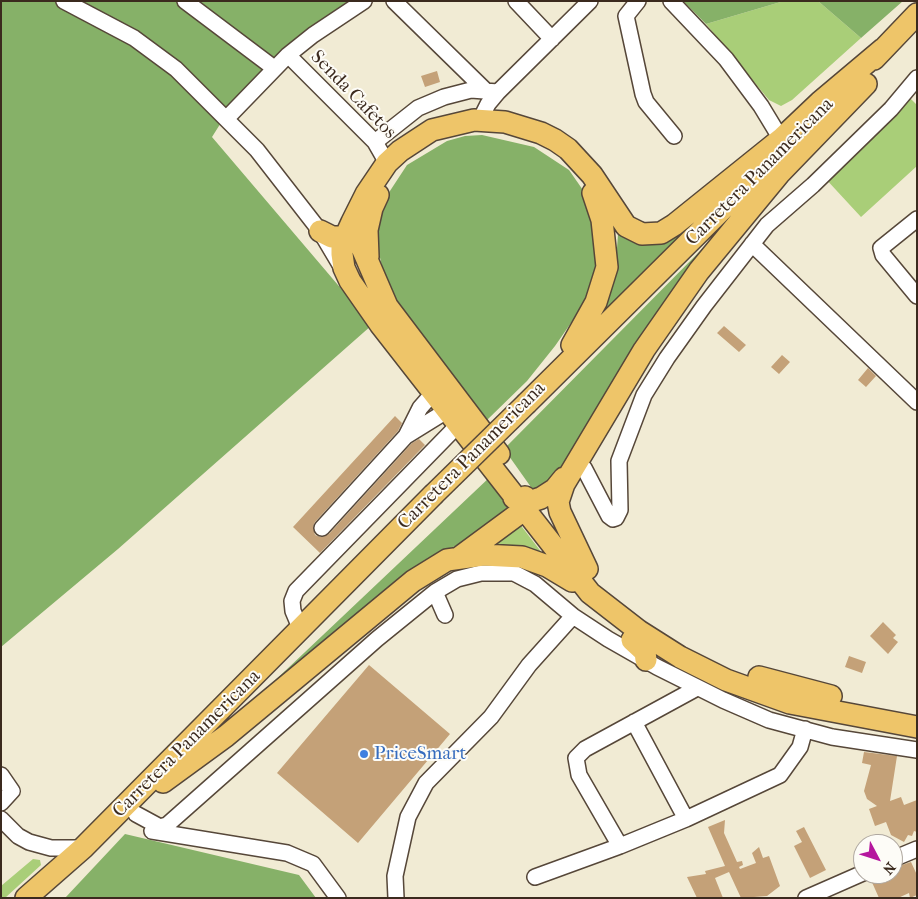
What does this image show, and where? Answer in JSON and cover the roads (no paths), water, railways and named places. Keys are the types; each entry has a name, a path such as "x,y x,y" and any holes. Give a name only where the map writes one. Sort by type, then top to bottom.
{"highway":[{"name":"Carretera Panamericana","path":"530,407 545,383 883,50 917,14"},
{"name":"Carretera Panamericana","path":"46,898 132,818 163,782 530,407 917,34"},
{"path":"337,232 387,163 400,151 432,130 466,121 480,120 506,122 541,133 555,140 581,162 592,175 626,226 642,234 661,233 674,225 781,139 820,102 883,50"},
{"path":"587,569 558,507 559,494 644,350 699,271 779,174 866,84"},
{"path":"351,282 366,283 371,267 367,230 377,197 393,172 404,161 437,139 472,129 498,130 536,141 565,159 589,184 600,210 606,242 607,267 601,290 586,323 545,383"},
{"path":"337,232 358,241 387,306 478,424 524,500 590,594"},
{"path":"337,232 351,282 380,324 453,417 524,500 607,591 638,616 704,656 767,680 808,692 917,713"},
{"path":"460,557 512,519 524,500 546,496 555,489 590,441"},
{"name":"Carretera Panamericana","path":"26,898 83,848 301,630 438,499"},
{"path":"163,782 226,736 413,581 447,560 460,557 496,555 534,560 558,572 639,631 706,671 790,703 917,727"},
{"path":"639,631 632,640 645,652 646,660"}],"street":[{"path":"64,1 134,38 176,69 227,118 337,232"},
{"path":"185,1 274,68"},
{"path":"227,118 274,68 288,56 313,35 364,1"},
{"path":"394,1 491,91"},
{"path":"516,1 552,39"},
{"path":"480,120 488,104 491,91 552,39 590,1"},
{"path":"638,1 626,16 643,94 646,102 674,136"},
{"path":"670,1 694,23 726,59 761,106 781,139"},
{"name":"Senda Cafetos","path":"288,56 375,142 387,163"},
{"path":"577,463 584,468 609,516 613,519 616,518 620,510 620,461 644,395 691,324 752,244 776,216 813,184 891,109 917,78"},
{"path":"375,142 408,115 431,102 460,91 491,91"},
{"path":"917,219 881,248 883,255 917,296"},
{"path":"752,244 917,402"},
{"path":"322,528 406,436 420,408 434,392"},
{"path":"406,436 453,417"},
{"path":"301,630 293,611 292,601 296,591 453,417"},
{"path":"132,818 160,827 167,825 377,639 436,592 465,577 481,573 514,573 534,584 573,616 646,660 697,688 768,720 832,737 917,750"},
{"path":"436,592 445,615"},
{"path":"396,898 395,876 408,817 426,783 491,717 529,666 573,616"},
{"path":"620,846 579,775 576,758 585,749 697,688"},
{"path":"634,722 686,819"},
{"path":"535,876 620,846 686,819 780,775 800,747 805,729"},
{"path":"1,775 12,791 1,803"},
{"path":"132,818 151,831 287,853 313,864 338,898"},
{"path":"1,819 18,836 29,842 50,848 83,848"},
{"path":"903,855 917,849"},
{"path":"806,898 853,877"}],"place":[{"name":"PriceSmart","path":"364,754"}]}
